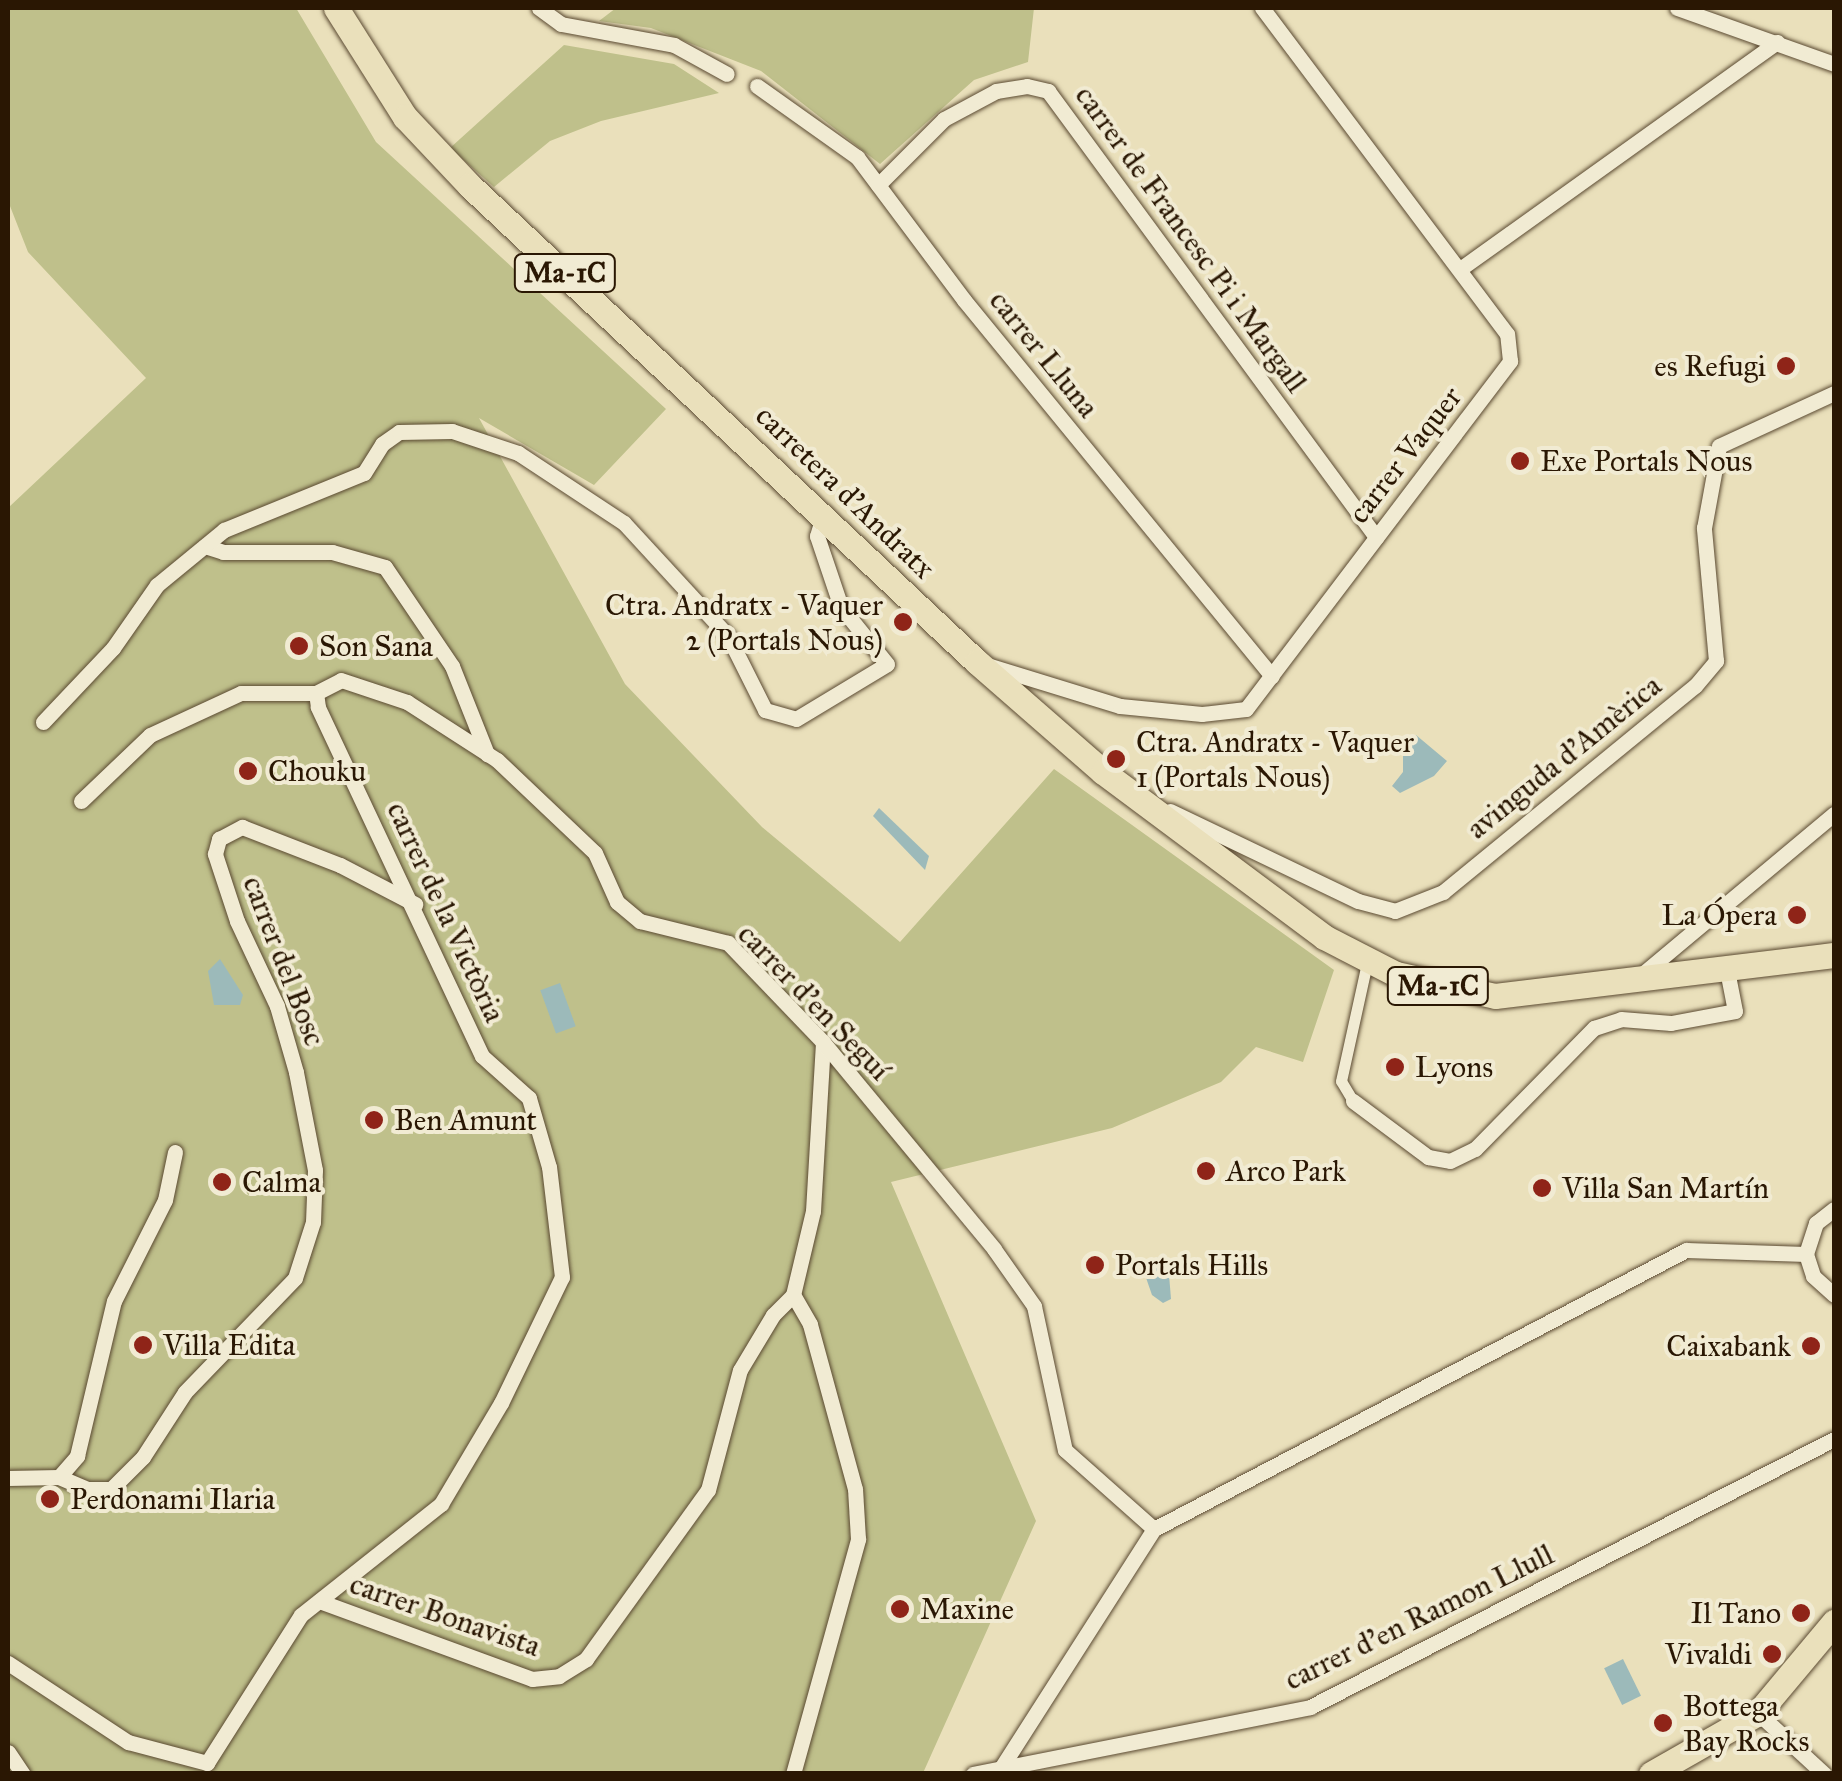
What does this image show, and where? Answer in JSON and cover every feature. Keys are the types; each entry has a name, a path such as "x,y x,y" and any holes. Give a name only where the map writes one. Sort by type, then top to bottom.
{"main road":[{"name":"carretera d'Andratx","path":"336,8 430,147 976,662 1128,792 1284,910 1367,963 1495,996 1633,982 1726,965 1834,955"},
{"path":"1651,1774 1758,1713 1833,1627"}],"street":[{"path":"539,8 561,24 674,44 727,74"},
{"name":"carrer Vaquer","path":"976,662 1120,706 1202,714 1246,709 1510,361 1507,334 1262,8"},
{"path":"1677,8 1834,64"},
{"path":"1460,269 1776,42"},
{"name":"carrer Lluna","path":"757,86 857,157 1272,676"},
{"name":"carrer de Francesc Pi i Margall","path":"878,185 944,119 996,91 1027,86 1048,91 1376,537"},
{"name":"avinguda d'Amèrica","path":"1128,792 1358,901 1395,910 1442,892 1695,686 1716,661 1704,528 1719,446 1834,393"},
{"path":"43,722 113,648 157,585 243,518 329,491 364,472 382,444 400,432 452,431 518,453 624,523 728,636 765,710 796,719 887,664 841,607 816,536 822,516"},
{"name":"carrer d'en Seguí","path":"205,546 222,552 332,552 385,567 452,666 488,754 595,853 617,902 640,921 728,943 823,1042 1034,1306 1066,1450 1154,1529"},
{"path":"81,800 150,735 241,694 316,694 341,680 407,702 488,754"},
{"name":"carrer de la Victòria","path":"8,1664 128,1742 207,1763 302,1615 441,1504 501,1403 562,1277 549,1168 528,1098 482,1056 316,694"},
{"path":"1633,982 1834,814"},
{"name":"carrer del Bosc","path":"59,1477 88,1489 112,1489 142,1457 185,1392 295,1278 314,1222 314,1170 296,1072 278,1006 237,921 215,854 219,839 242,827 340,864 415,904"},
{"path":"1367,963 1341,1081 1352,1102 1428,1157 1450,1161 1474,1148 1594,1028 1620,1019 1671,1023 1734,1012 1726,965"},
{"name":"carrer Bonavista","path":"319,1600 532,1679 558,1676 586,1659 708,1490 740,1370 773,1315 793,1295 813,1212 823,1042"},
{"path":"8,1478 59,1477 77,1456 114,1301 165,1200 176,1152"},
{"path":"1834,1209 1816,1223 1806,1254 1816,1280 1834,1295"},
{"path":"1001,1768 1154,1529 1686,1250 1806,1254"},
{"path":"792,1774 858,1539 856,1489 810,1324 793,1295"},
{"name":"carrer d'en Ramon Llull","path":"973,1774 1310,1707 1834,1439"},
{"path":"1758,1713 1824,1774"},
{"path":"8,1752 23,1774"}],"green space":[{"path":"8,8 296,8 376,142 666,409 594,485 479,418 625,684 762,827 900,942 1054,769 1334,970 1303,1062 1256,1047 1221,1082 1112,1128 891,1182 1036,1521 923,1773 8,1773 8,508 146,378 28,252 8,201"},
{"path":"616,8 1034,8 1028,62 974,80 880,164 761,71 651,28 599,21"},
{"path":"564,45 674,64 719,93 601,121 550,141 494,187 450,148"}],"water":[{"path":"1416,735 1447,761 1434,776 1400,793 1392,786 1403,772 1403,749"},
{"path":"879,808 929,856 925,870 873,816"},
{"path":"220,959 243,995 240,1005 214,1005 208,971"},
{"path":"560,983 576,1026 556,1033 540,990"},
{"path":"1158,1257 1168,1262 1171,1299 1163,1303 1152,1295 1144,1272"},
{"path":"1623,1659 1641,1696 1622,1705 1604,1668"}],"place":[{"name":"es Refugi","path":"1786,366"},
{"name":"Exe Portals Nous","path":"1520,461"},
{"name":"Ctra. Andratx - Vaquer 2 (Portals Nous)","path":"903,622"},
{"name":"Son Sana","path":"299,646"},
{"name":"Ctra. Andratx - Vaquer 1 (Portals Nous)","path":"1116,759"},
{"name":"Chouku","path":"248,771"},
{"name":"La Ópera","path":"1797,915"},
{"name":"Lyons","path":"1395,1067"},
{"name":"Ben Amunt","path":"374,1120"},
{"name":"Arco Park","path":"1206,1171"},
{"name":"Calma","path":"222,1182"},
{"name":"Villa San Martín","path":"1542,1188"},
{"name":"Portals Hills","path":"1095,1265"},
{"name":"Villa Edita","path":"143,1345"},
{"name":"Caixabank","path":"1811,1346"},
{"name":"Perdonami Ilaria","path":"50,1499"},
{"name":"Maxine","path":"900,1609"},
{"name":"Il Tano","path":"1801,1613"},
{"name":"Vivaldi","path":"1772,1654"},
{"name":"Bottega Bay Rocks","path":"1663,1723"}]}
